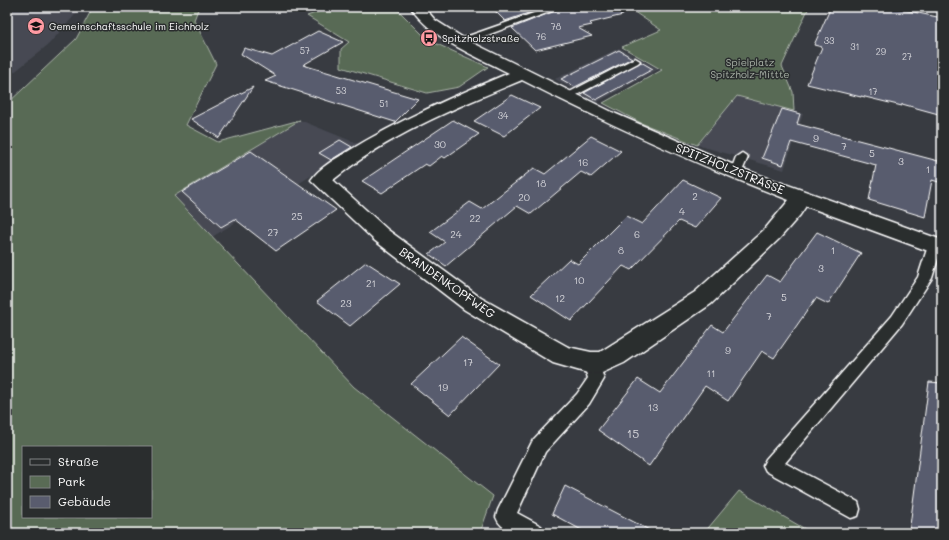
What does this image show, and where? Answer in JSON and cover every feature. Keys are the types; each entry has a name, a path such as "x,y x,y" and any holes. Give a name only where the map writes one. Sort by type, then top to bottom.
{"street":[{"name":"SPITZHOLZSTRASSE","path":"417,7 430,23 460,42 565,96 695,157 739,165 800,198 938,247"},
{"name":"BRANDENKOPFWEG","path":"521,74 447,106 391,134 335,167 321,180 381,235 473,304 562,356 591,363 602,362 615,356 703,298 772,234 800,198"}],"lane":[{"path":"460,42 559,7"},
{"path":"565,96 635,61"},
{"path":"851,509 772,465 897,320 925,278 938,247"},
{"path":"534,533 505,517 539,446 583,399 596,379 591,363"}],"shaded area":[{"name":"Gemeinschaftsschule im Eichholz","path":"7,7 82,7 49,44 7,78"},
{"path":"619,48 659,69 596,103 555,79"},
{"path":"737,96 803,114 784,170 697,145"},
{"path":"300,120 361,145 212,237 174,195"}],"green space":[{"path":"93,7 199,7 194,20 216,64 186,125 218,142 300,120 174,196 354,387 493,496 480,533 7,533 7,104 76,39"},
{"path":"332,7 375,7 398,10 428,40 488,67 459,87 427,93 341,67 341,49 349,42 307,16"},
{"name":"Spielplatz Spitzholz-Mittte","path":"627,7 809,7 782,66 793,92 794,111 737,96 697,145 641,123 603,103 662,70 622,47 661,30"},
{"path":"739,491 812,533 704,533"}],"building":[{"path":"491,7 546,7 505,21"},
{"path":"564,7 623,7 623,15 590,23 592,25 578,28 592,36 535,50 512,28"},
{"path":"831,7 890,7 942,18 942,115 902,104 902,106 807,84 822,47 814,45"},
{"path":"318,31 343,42 303,65 418,99 395,122 265,81 276,76 241,54 244,48 272,56"},
{"path":"619,50 632,58 575,87 561,79"},
{"path":"641,62 653,69 596,100 584,93"},
{"path":"253,87 219,138 191,119"},
{"path":"512,95 540,108 504,136 474,121"},
{"path":"782,109 800,114 797,124 942,162 942,183 932,180 925,217 869,200 876,165 791,142 783,165 762,158"},
{"path":"453,120 479,134 445,158 442,156 429,166 425,164 382,193 362,181"},
{"path":"591,136 621,151 591,177 581,172 531,214 517,206 446,266 429,254 445,242 430,232 470,202 482,209 534,168 545,174"},
{"path":"340,140 352,147 331,160 319,153"},
{"path":"251,151 336,210 276,251 235,219 221,227 182,192"},
{"path":"683,180 721,198 695,228 679,221 631,270 623,266 571,321 531,295 569,259 578,264 626,216 642,224"},
{"path":"817,232 861,253 828,304 816,298 774,358 762,351 728,401 705,386 649,466 598,430 638,379 660,393 712,325 723,332 767,275 780,282"},
{"path":"366,262 400,284 350,326 317,301"},
{"path":"461,337 499,364 450,415 411,384"},
{"path":"929,382 942,383 942,533 909,533"},
{"path":"565,486 655,533 587,533 552,514"}],"place":[{"name":"Gemeinschaftsschule im Eichholz","path":"36,26"},
{"name":"Spitzholzstraße","path":"429,38"}]}
